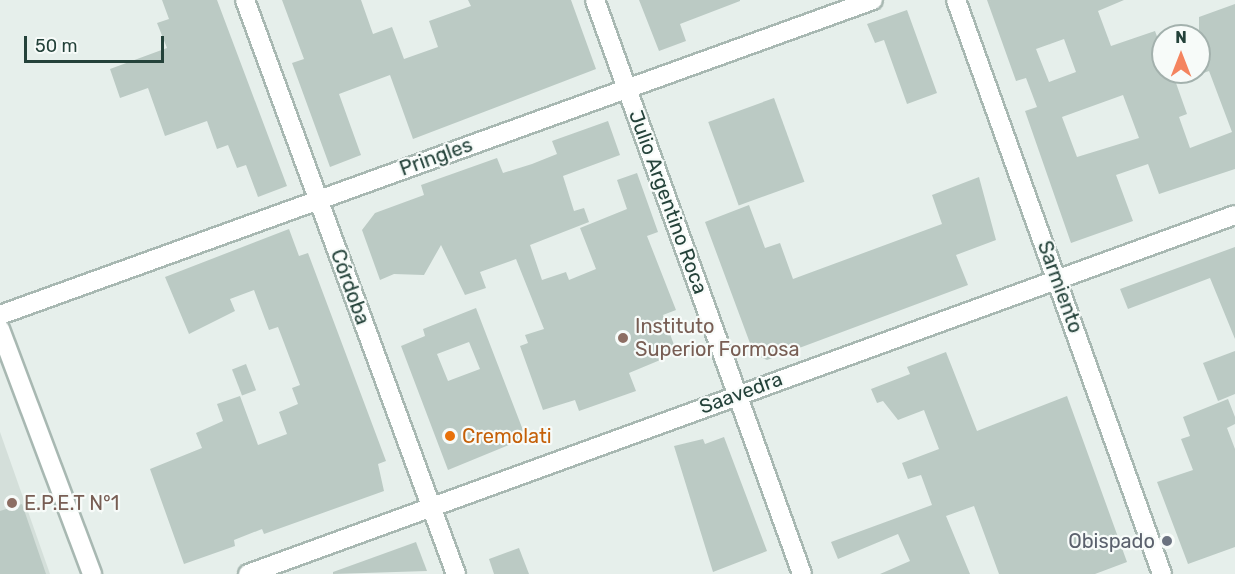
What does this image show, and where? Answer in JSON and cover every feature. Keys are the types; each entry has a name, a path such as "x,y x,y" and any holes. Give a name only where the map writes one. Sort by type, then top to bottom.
{"street":[{"name":"Córdoba","path":"245,0 456,574"},
{"name":"Julio Argentino Roca","path":"594,0 802,574"},
{"name":"Pringles","path":"0,315 873,0"},
{"name":"Sarmiento","path":"956,0 1058,278 1162,574"},
{"name":"Saavedra","path":"248,574 1235,214"},
{"path":"0,329 92,574"}],"shaded area":[{"name":"E.P.E.T N°1","path":"0,432 50,574 0,574"}],"building":[{"path":"162,0 217,0 287,186 258,197 246,165 237,168 228,145 217,149 207,121 165,136 148,88 120,98 110,69 167,48 157,23 169,19"},
{"path":"282,0 361,0 373,34 392,27 404,59 438,47 429,21 471,6 468,0 571,0 596,69 413,139 390,75 339,94 361,155 330,167 292,63 304,59"},
{"path":"639,0 740,1 680,24 686,41 659,51"},
{"path":"987,0 1124,0 1098,11 1111,46 1151,32 1151,84 1176,84 1187,114 1179,117 1190,148 1232,132 1211,76 1211,24 1199,24 1199,17 1235,4 1235,169 1159,194 1148,164 1116,175 1133,221 1071,243 1025,111 1037,107 1026,78 1016,81","holes":["1064,39 1076,72 1049,82 1036,49","1123,95 1139,138 1077,157 1062,117"]},
{"path":"907,10 937,93 907,104 884,40 875,43 867,24"},
{"path":"774,98 804,182 739,206 708,122"},
{"path":"608,121 620,155 563,176 574,211 584,208 589,222 530,245 542,280 566,272 569,280 596,269 580,228 627,209 617,180 637,173 658,232 647,236 676,310 663,315 677,353 629,373 636,391 579,411 575,400 543,410 520,346 528,343 525,335 544,329 516,259 480,272 486,288 465,295 441,245 424,275 394,274 380,280 362,230 375,213 424,195 421,185 497,158 503,173 532,164 557,154 552,141"},
{"path":"979,177 996,240 956,255 968,285 767,360 754,354 705,222 749,205 765,248 780,243 793,279 942,224 932,195"},
{"path":"289,229 299,256 308,253 386,461 378,464 384,491 264,534 262,529 234,540 235,546 184,564 150,469 202,448 196,433 223,421 217,404 240,396 258,445 287,434 279,412 298,404 292,388 300,385 278,327 269,330 254,290 230,299 235,311 189,334 165,277"},
{"path":"1235,247 1235,339 1210,278 1128,309 1120,289"},
{"path":"476,308 526,438 448,470 401,346 425,336 423,329","holes":["469,342 480,369 448,381 437,354"]},
{"path":"1235,351 1235,394 1218,401 1203,363"},
{"path":"946,352 977,431 1067,396 1127,562 1095,574 999,574 974,506 946,516 970,574 880,574 910,561 898,534 838,559 831,542 932,505 921,475 908,479 902,463 939,449 924,410 898,420 883,401 877,403 871,389 910,374 907,367"},
{"path":"246,364 256,390 242,396 232,369"},
{"path":"1228,399 1235,417 1235,424 1227,428 1235,449 1235,547 1188,564 1157,482 1193,470 1181,439 1190,436 1183,417"},
{"path":"724,437 767,551 713,572 674,446 703,439 705,444"},
{"name":"E.P.E.T N°1","path":"22,504 46,574 0,574 0,511"},
{"path":"416,542 427,571 333,574 333,572"},
{"path":"519,548 529,574 494,574 489,559"}],"place":[{"name":"Instituto Superior Formosa","path":"623,338"},
{"name":"Cremolati","path":"450,436"},
{"name":"E.P.E.T N°1","path":"12,503"},
{"name":"Obispado","path":"1167,541"}]}
